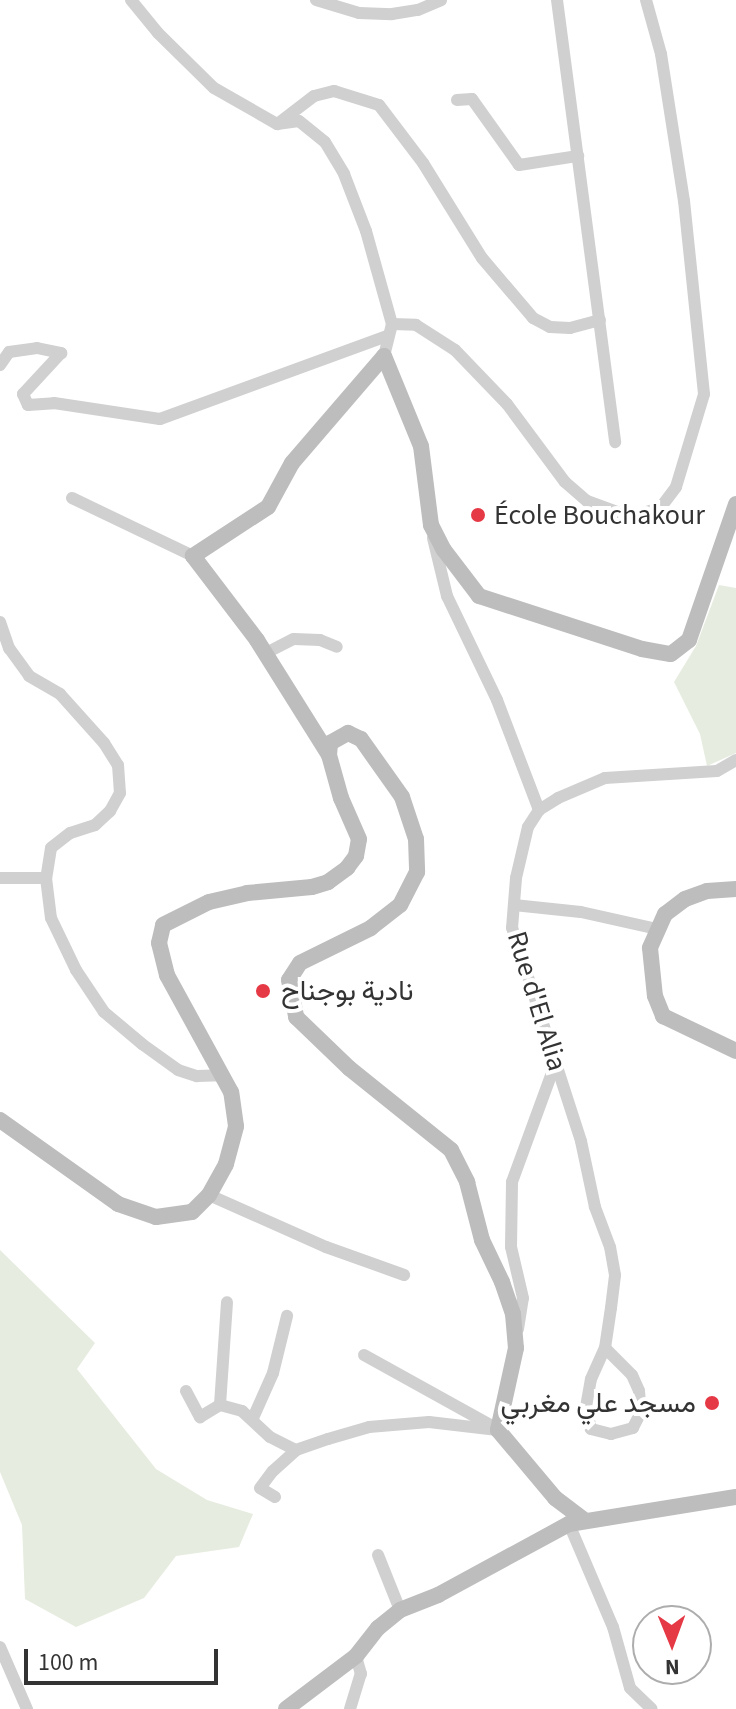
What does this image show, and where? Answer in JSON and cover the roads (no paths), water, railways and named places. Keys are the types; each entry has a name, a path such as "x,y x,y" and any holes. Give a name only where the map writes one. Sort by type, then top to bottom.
{"street":[{"path":"316,0 359,13 392,14 418,10 441,0"},
{"path":"557,0 615,442"},
{"path":"0,365 9,352 37,348 61,353 23,394 28,405 54,403 160,419 389,330 416,325 455,350 507,404 565,482 587,501 631,517 661,507 676,487 704,394 684,201 661,54 646,0"},
{"path":"136,2 214,88 277,124 299,121 325,142 344,174 366,231 389,330 384,356 292,463 268,507 193,556"},
{"path":"277,124 314,96 334,91 379,105 423,163 482,258 533,318 550,327 570,328 600,320"},
{"path":"457,100 472,99 519,165 578,156"},
{"path":"384,356 421,446 431,525 447,596 497,700 539,810 605,778 717,771 736,760"},
{"path":"0,1120 118,1204 156,1217 192,1212 209,1195 226,1164 236,1126 231,1092 167,975 159,943 163,925 209,902 247,893 312,887 328,882 347,868 356,856 359,839 341,798 329,755 266,653 193,556 72,498"},
{"path":"431,525 444,550 479,596 642,649 671,654 689,640 736,504"},
{"path":"0,622 9,648 29,676 60,694 83,717 118,765 120,793 110,811 95,825 70,833 51,848 46,878 51,918 76,970 104,1012 178,1070 197,1076 221,1075"},
{"path":"266,653 294,639 320,640 337,647"},
{"path":"329,755 330,743 348,733 361,739 381,763 402,797 416,839 417,872 400,905 371,928 300,963 289,980 296,1017 328,1050 451,1150 467,1182 482,1240 513,1314 516,1348"},
{"name":"Rue d'El Alia","path":"539,810 528,827 516,878 512,928 581,1141 595,1207 610,1247 615,1275 605,1348 591,1379 586,1407 591,1429 611,1434 633,1428 641,1412 632,1375 605,1348"},
{"path":"0,878 46,878"},
{"path":"736,889 707,891 685,899 665,914 650,948 655,996 663,1016 736,1051"},
{"path":"514,905 581,912 657,929"},
{"path":"498,1430 516,1348 523,1298 511,1247 512,1182 556,1062"},
{"path":"209,1195 326,1247 404,1275"},
{"path":"220,1405 227,1302"},
{"path":"253,1418 273,1373 287,1316"},
{"path":"364,1355 498,1430 577,1522 630,1688 652,1709"},
{"path":"186,1391 200,1417 220,1405 242,1411 270,1437 296,1450"},
{"path":"275,1497 260,1488 296,1450 369,1427 429,1422 498,1430"},
{"path":"286,1709 356,1656 378,1628 400,1610 438,1595 577,1522 736,1496"},
{"path":"378,1555 400,1610"},
{"path":"0,1647 27,1709"},
{"path":"350,1709 361,1674 356,1656"}],"place":[{"name":"École Bouchakour","path":"478,515"},
{"name":"نادية بوجناح","path":"263,991"},
{"name":"مسجد علي مغربي","path":"712,1403"}]}
